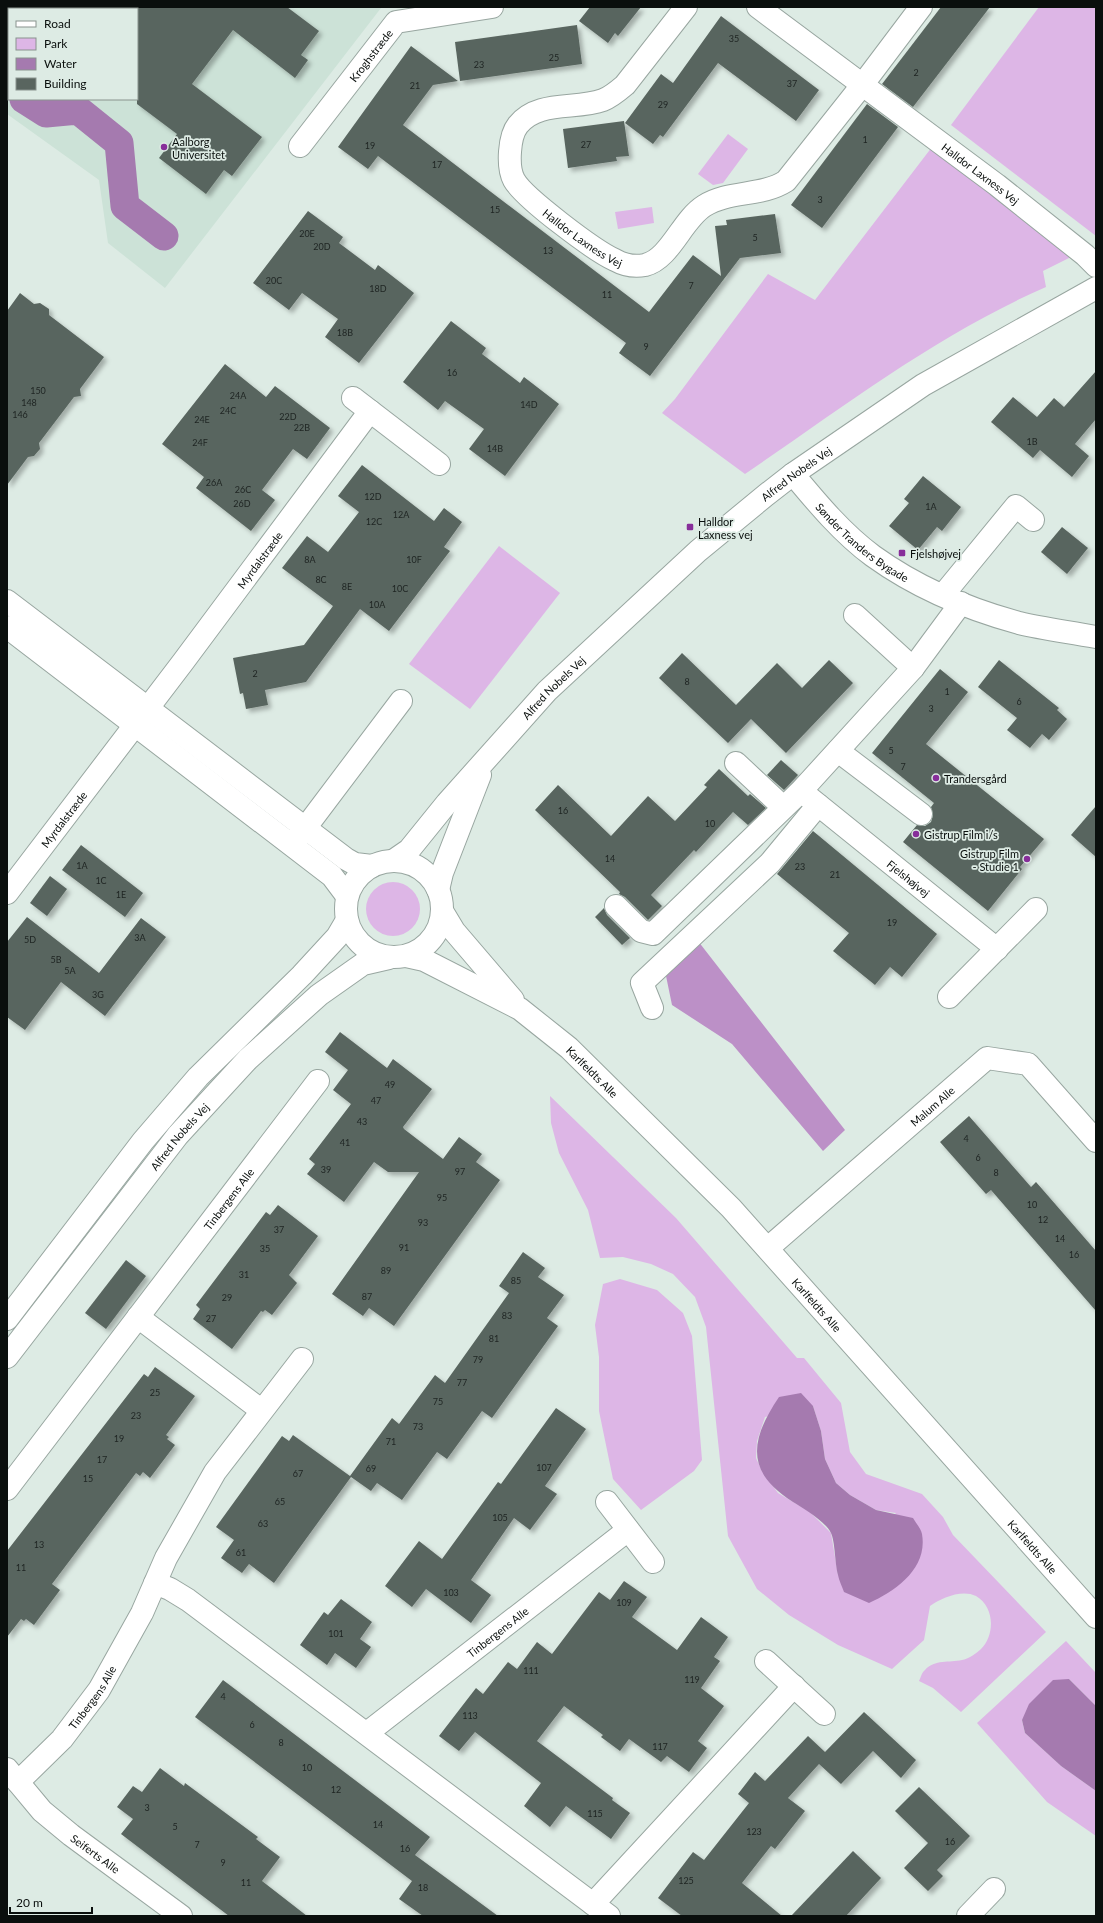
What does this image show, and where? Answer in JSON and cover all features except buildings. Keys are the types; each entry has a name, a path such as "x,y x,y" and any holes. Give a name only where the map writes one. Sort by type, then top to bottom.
{"street":[{"name":"Kroghstræde","path":"300,146 396,22 492,7"},
{"name":"Halldor Laxness Vej","path":"686,7 625,85 617,92 601,101 541,110 531,113 513,133 510,168 514,180 520,187 551,214 604,254 634,266 645,265 655,260 671,245 688,222 703,207 723,197 765,190 776,187 786,181 863,84 921,7"},
{"name":"Halldor Laxness Vej","path":"758,7 997,185 1085,255 1096,266"},
{"name":"Alfred Nobels Vej","path":"393,861 409,850 447,803 486,762 552,686 698,551 793,474 923,385 1096,288"},
{"name":"Myrdalstræde","path":"7,893 148,708 362,405 439,464"},
{"name":"Sønder Tranders Bygade","path":"793,474 835,521 872,555 907,578 952,599 1019,623 1096,637"},
{"path":"616,906 641,931 653,934 801,791 913,668 952,599 1016,506 1033,520"},
{"path":"7,601 346,859 355,864 372,866"},
{"path":"855,615 913,668"},
{"path":"7,627 134,726 293,845 332,876 348,896"},
{"path":"293,845 401,701"},
{"path":"838,751 921,814"},
{"name":"Alfred Nobels Vej","path":"440,900 442,873 486,762"},
{"path":"736,763 784,807"},
{"name":"Fjelshøjvej","path":"801,791 997,949"},
{"path":"652,1008 642,983 770,863 818,805"},
{"path":"393,861 407,863 420,869 431,878 440,900 440,926 432,940 420,950 397,957 374,954 362,946 352,934 347,920 346,908 348,896 353,884 361,874 372,866 382,862 393,861"},
{"name":"Karlfeldts Alle","path":"440,900 454,931 520,1009"},
{"path":"949,997 1036,909"},
{"path":"26,1332 7,1318 144,1141 198,1077 302,975 327,948 337,937 347,920"},
{"name":"Alfred Nobels Vej","path":"7,1357 178,1135 248,1059 319,995 363,964 397,957"},
{"name":"Karlfeldts Alle","path":"397,957 424,960 520,1009 570,1048 732,1208 1096,1617"},
{"name":"Malum Alle","path":"768,1248 987,1058 1028,1064 1096,1141"},
{"name":"Tinbergens Alle","path":"7,1489 318,1081"},
{"path":"138,1317 261,1410"},
{"name":"Tinbergens Alle","path":"13,1776 62,1739 99,1690 126,1645 166,1558 215,1472 261,1410 302,1359"},
{"path":"606,1502 653,1562"},
{"name":"Tinbergens Alle","path":"367,1733 628,1530"},
{"path":"155,1583 170,1588 188,1600 601,1910 794,1686"},
{"path":"766,1661 824,1714"},
{"name":"Seiferts Alle","path":"13,1776 42,1811 71,1835 181,1916"},
{"path":"968,1916 994,1889"}],"shaded area":[{"name":"Aalborg Universitet","path":"7,7 385,7 381,8 165,288 108,243 99,180 7,114"},
{"path":"698,941 845,1130 823,1151 732,1044 672,1005 665,971"}],"green space":[{"path":"1039,7 1096,7 1096,236 951,125"},
{"path":"728,134 748,149 723,183 713,185 698,174"},
{"path":"932,147 1075,255 1043,271 1046,287 1006,306 929,349 745,474 662,413 675,399 768,274 815,300"},
{"path":"652,207 654,223 618,229 615,212"},
{"path":"499,546 560,593 470,709 409,664"},
{"path":"393,882 403,884 412,890 418,899 420,909 418,919 412,928 403,934 393,936 383,934 374,928 368,919 366,909 368,899 374,890 383,884"},
{"path":"550,1096 676,1218 797,1358 804,1358 841,1403 850,1452 866,1474 922,1494 943,1517 953,1535 1046,1632 961,1712 933,1688 919,1681 923,1672 933,1664 962,1660 972,1656 986,1643 991,1629 990,1614 987,1607 976,1596 964,1593 952,1595 930,1606 924,1640 892,1669 838,1645 789,1615 757,1589 728,1536 706,1327 695,1297 673,1274 651,1264 623,1257 600,1258 588,1210 559,1153 551,1123","holes":["813,1406 821,1431 825,1459 836,1483 850,1495 876,1510 896,1513 838,1575 831,1533 810,1512 778,1493 762,1471 756,1458 757,1441 765,1417"]},
{"path":"620,1279 657,1290 683,1313 692,1336 702,1460 694,1471 641,1510 613,1479 599,1411 599,1357 595,1325 603,1284"},
{"path":"1066,1641 1096,1673 1096,1706 1069,1679 1022,1720 1025,1733 1061,1766 1096,1791 1096,1836 1047,1802 977,1723"}],"water":[{"path":"801,1393 813,1406 821,1431 825,1459 836,1483 850,1495 876,1510 913,1518 922,1534 923,1546 915,1568 908,1577 890,1592 869,1603 844,1592 837,1570 831,1533 824,1524 777,1491 766,1479 760,1467 757,1454 758,1441 762,1427 769,1413 779,1397"},
{"path":"1069,1679 1096,1706 1096,1791 1061,1766 1025,1733 1022,1720 1029,1704 1053,1680"}],"waterway":[{"path":"26,100 46,113 78,110 119,143 125,206 164,236"}],"place":[{"name":"Aalborg Universitet","path":"164,147"},
{"name":"Halldor Laxness vej","path":"690,527"},
{"name":"Fjelshøjvej","path":"902,553"},
{"name":"Trandersgård","path":"936,778"},
{"name":"Gistrup Film i/s","path":"916,834"},
{"name":"Gistrup Film - Studie 1","path":"1027,859"}]}
